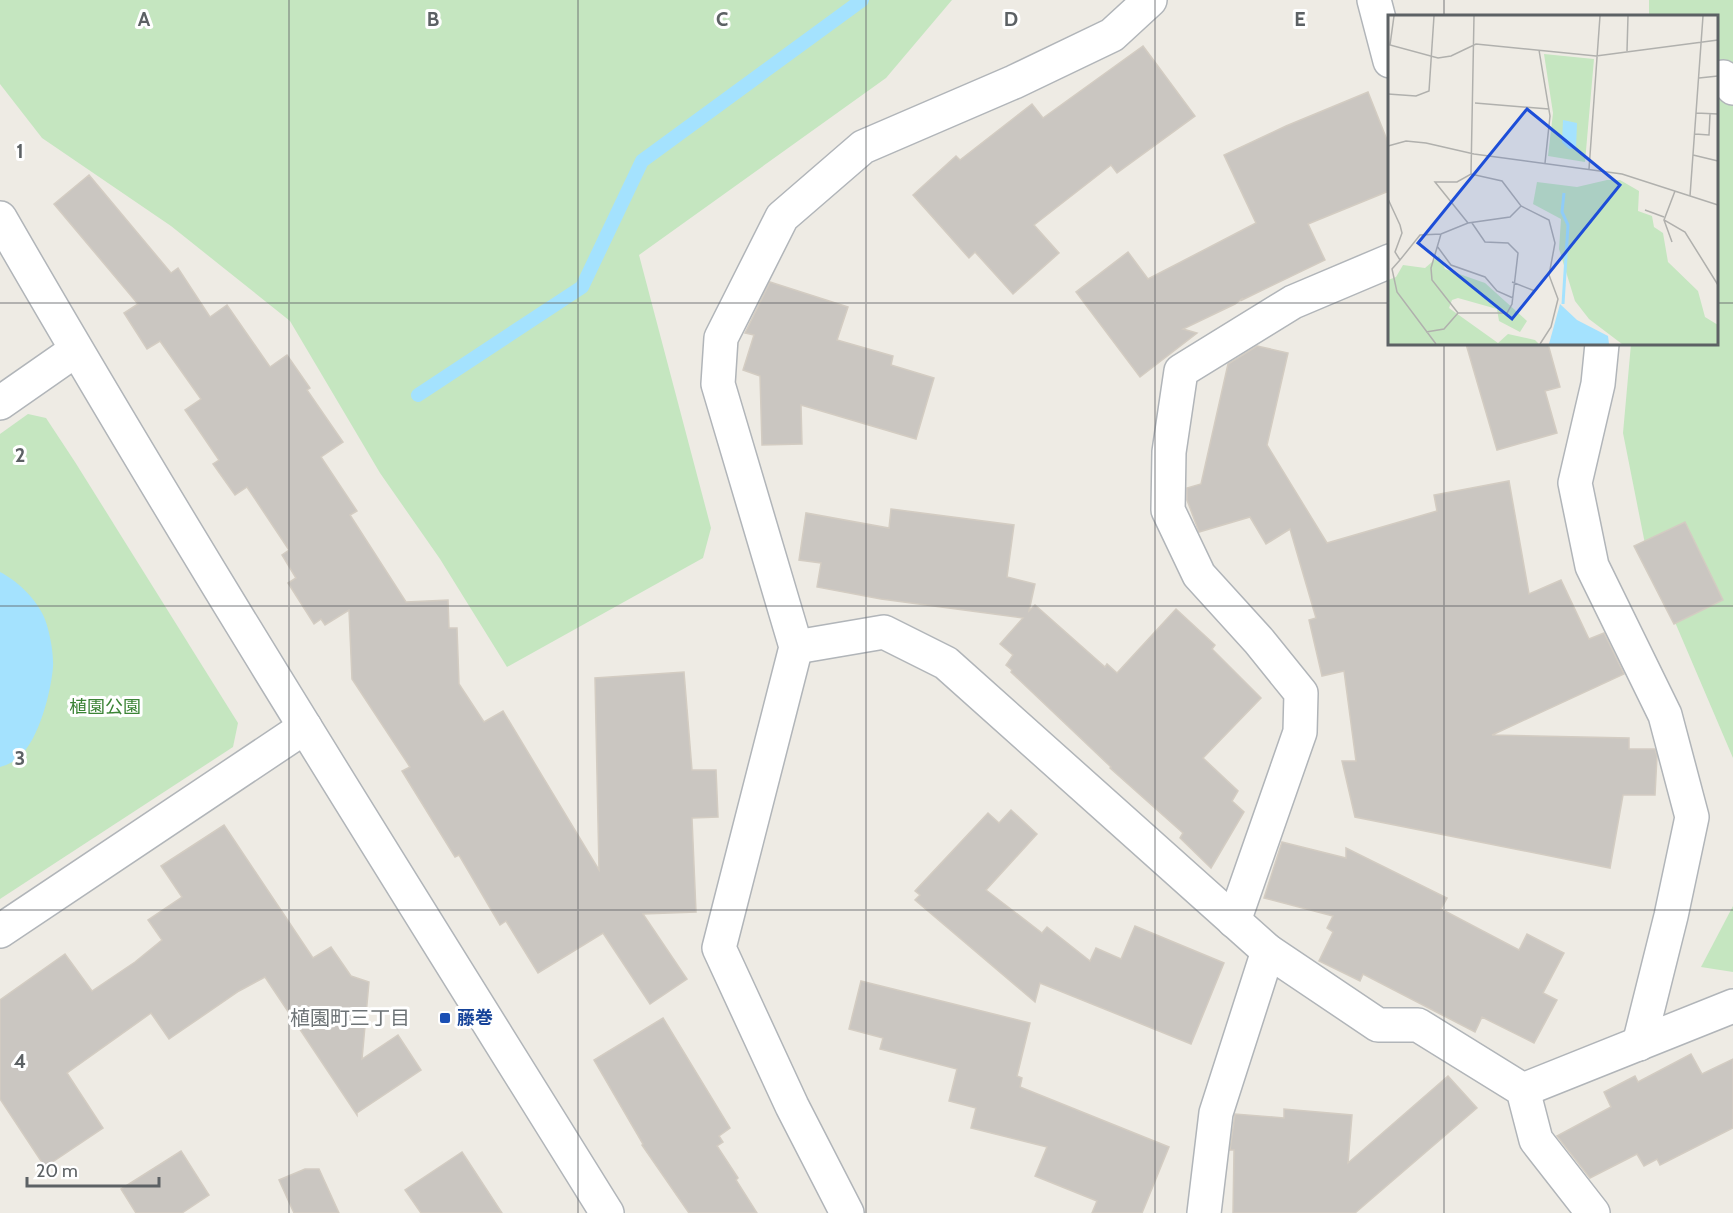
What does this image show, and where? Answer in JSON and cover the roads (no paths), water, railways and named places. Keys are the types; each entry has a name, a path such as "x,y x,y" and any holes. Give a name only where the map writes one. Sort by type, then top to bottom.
{"street":[{"path":"847,1213 792,1106 719,948 796,647 718,384 722,338 782,217 863,147 1014,82 1112,34 1150,0"},
{"path":"1374,0 1388,57"},
{"path":"1718,78 1723,77 1733,88"},
{"path":"0,218 76,350 305,727 607,1213"},
{"path":"1234,921 1300,732 1301,693 1260,641 1199,575 1168,510 1169,452 1181,371 1293,302 1388,261"},
{"path":"1602,345 1598,384 1575,483 1592,566 1665,715 1692,817 1671,916 1639,1044"},
{"path":"0,403 76,350"},
{"path":"796,647 884,632 946,663 1268,951 1378,1025 1418,1025 1523,1090 1536,1140 1593,1213"},
{"path":"0,931 305,727"},
{"path":"1204,1213 1216,1113 1268,951"},
{"path":"1523,1090 1733,1006"}],"water":[{"path":"0,572 24,589 39,607 49,632 53,661 47,702 33,738 18,758 0,767"}],"waterway":[{"path":"418,395 582,287 642,161 862,0"}],"place":[{"name":"藤巻","path":"445,1018"}],"district":[{"name":"植園町三丁目","path":"350,1018"}],"park label":[{"name":"植園公園","path":"105,707"}]}
